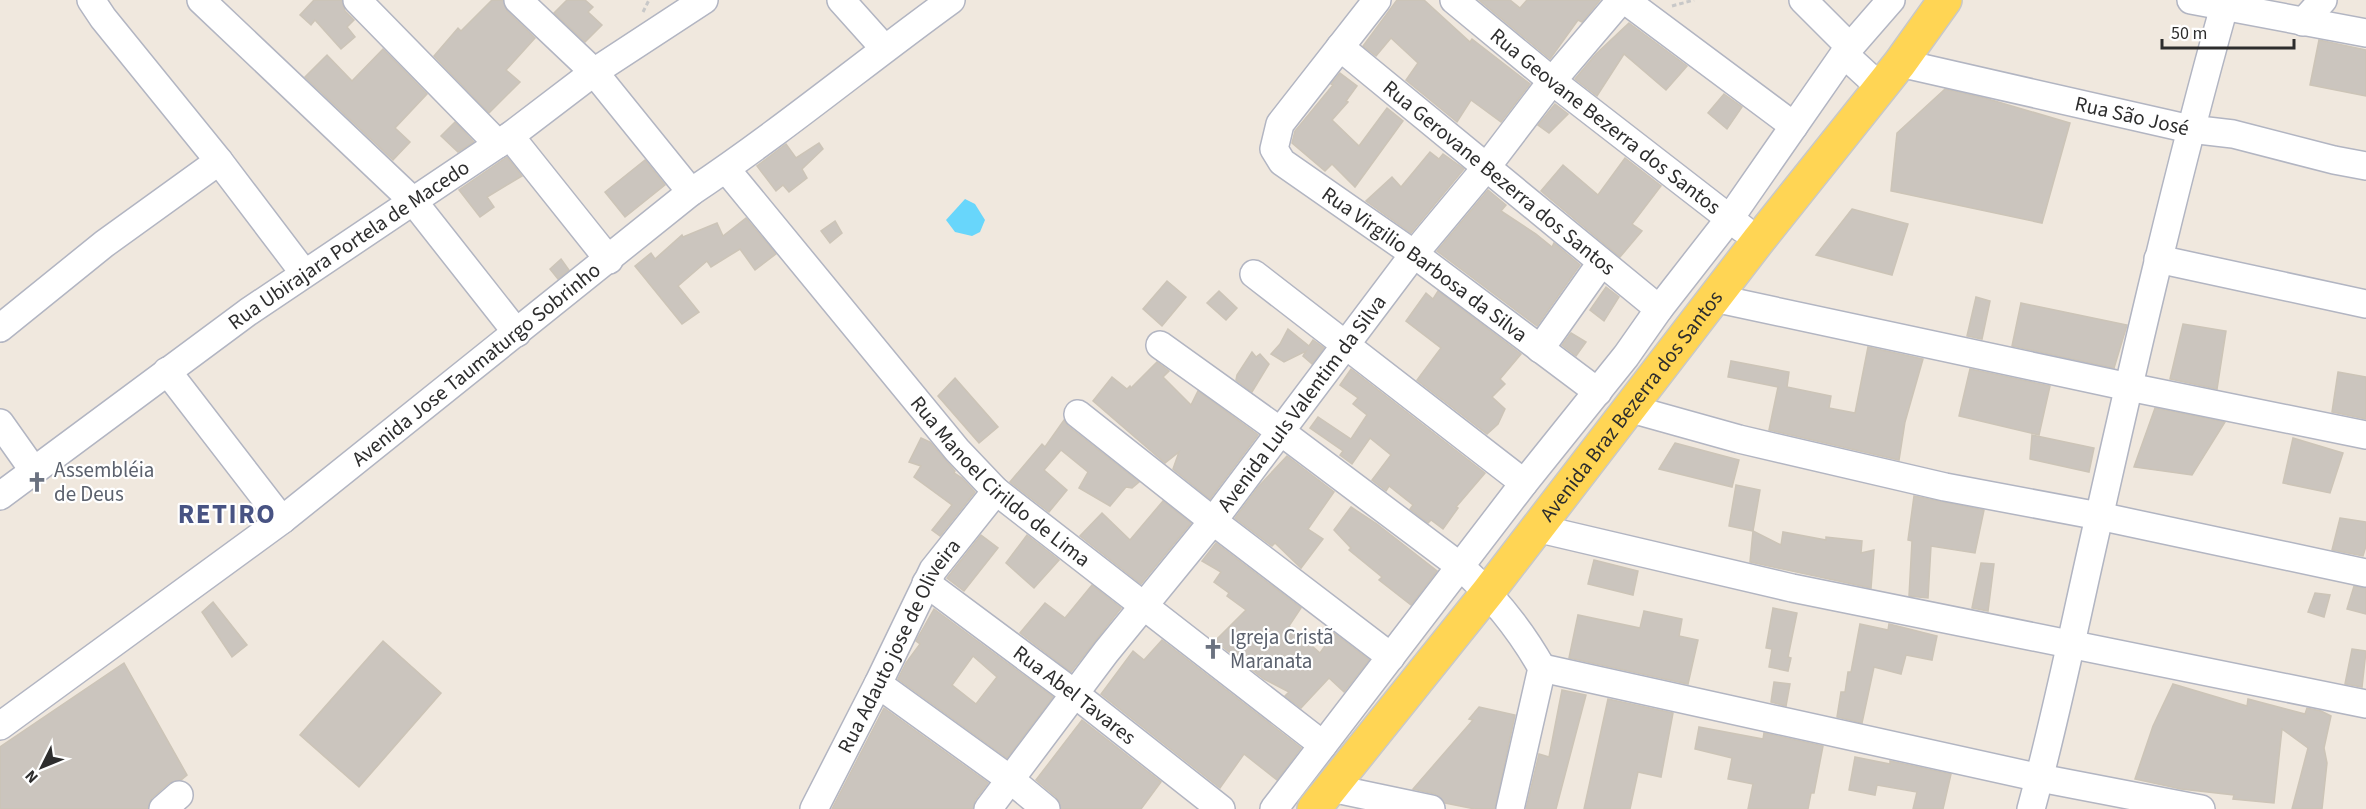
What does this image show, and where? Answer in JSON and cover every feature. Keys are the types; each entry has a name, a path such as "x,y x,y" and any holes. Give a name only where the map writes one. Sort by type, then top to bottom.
{"main road":[{"name":"Avenida Braz Bezerra dos Santos","path":"1324,797 1488,592 1758,241 1881,88 1945,0"}],"street":[{"path":"91,0 103,18 219,160 304,273"},
{"path":"201,0 413,201 517,333"},
{"path":"357,0 504,140 609,260"},
{"path":"518,0 594,72 691,192"},
{"name":"Rua Ubirajara Portela de Macedo","path":"0,496 167,371 304,273 504,140 594,72 704,0"},
{"path":"841,0 884,48"},
{"name":"Avenida Jose Taumaturgo Sobrinho","path":"0,726 282,520 691,192 726,169 884,48 951,0"},
{"path":"1340,47 1377,0"},
{"name":"Rua Geovane Bezerra dos Santos","path":"1454,0 1552,81 1758,241"},
{"path":"1623,0 1794,126"},
{"name":"Avenida LuIs Valentim da Silva","path":"988,809 1144,604 1213,521 1414,254 1485,169 1552,81 1623,0"},
{"path":"1803,0 1881,88"},
{"name":"Avenida Braz Bezerra dos Santos","path":"1275,809 1524,483 1598,392 1730,218 1847,51 1891,0"},
{"path":"2191,0 2366,33"},
{"path":"2303,22 2323,0"},
{"path":"2031,809 2072,646 2099,516 2158,259 2190,129 2224,7"},
{"name":"Rua Virgilio Barbosa da Silva","path":"1340,47 1280,124 1274,149 1282,162 1414,254 1598,392"},
{"name":"Rua Gerovane Bezerra dos Santos","path":"1340,47 1485,169 1659,309"},
{"name":"Rua São José","path":"1900,63 2190,129 2233,134 2366,166"},
{"path":"0,328 104,244 219,160"},
{"name":"Rua Manoel Cirildo de Lima","path":"726,169 957,450 996,491 1323,745"},
{"path":"2158,259 2366,304"},
{"path":"1540,349 1601,263"},
{"path":"1254,274 1524,483"},
{"path":"1714,298 2366,435"},
{"path":"1160,345 1280,431 1461,567 1488,592 1516,626 1542,668 1510,809"},
{"path":"167,371 282,520"},
{"path":"1628,408 1740,439 1945,487 2099,516 2366,573"},
{"path":"1078,414 1391,657"},
{"path":"0,423 34,471"},
{"path":"1568,430 1545,518 1792,588 2366,704"},
{"name":"Rua Adauto jose de Oliveira","path":"814,809 933,570 996,491"},
{"name":"Rua Abel Tavares","path":"926,583 1076,694 1221,809"},
{"path":"1542,668 2040,778 2201,809"},
{"path":"878,684 1011,780 1046,809"},
{"path":"1287,809 1324,797 1431,809"}],"water":[{"path":"965,199 975,204 985,220 980,232 972,236 955,232 946,220"}],"building":[{"path":"314,0 342,0 345,11 354,20 347,27 355,37 341,49 315,20 311,25 300,15"},
{"path":"492,0 503,0 507,11 535,38 506,70 520,82 489,113 434,56 458,28 461,31"},
{"path":"567,0 585,0 593,7 588,12 602,25 585,42 554,13"},
{"path":"1397,0 1424,0 1470,42 1472,39 1530,84 1501,122 1471,100 1457,122 1406,80 1418,63 1391,38 1376,56 1363,46"},
{"path":"1479,0 1510,0 1520,8 1527,0 1600,0 1582,22 1578,20 1550,59"},
{"path":"1629,23 1687,66 1666,90 1624,54 1597,96 1575,79 1596,54"},
{"path":"2319,40 2366,50 2366,96 2310,85"},
{"path":"383,49 427,94 395,128 410,142 393,160 305,77 327,55 352,81"},
{"path":"1340,73 1357,86 1346,101 1348,102 1332,120 1359,146 1387,108 1403,121 1355,187 1332,164 1325,171 1292,143 1295,131 1333,85 1331,84"},
{"path":"1945,89 2070,123 2042,223 1891,191 1897,133"},
{"path":"1724,94 1742,107 1727,129 1708,113"},
{"path":"1555,104 1568,114 1549,133 1538,125"},
{"path":"455,122 474,142 458,152 441,136"},
{"path":"819,143 823,149 802,169 807,178 789,192 783,185 776,191 757,166 786,144 796,158"},
{"path":"1430,152 1439,159 1443,154 1464,169 1411,233 1366,201 1392,177 1401,187"},
{"path":"507,157 522,176 487,197 494,207 480,217 459,190"},
{"path":"1625,158 1661,186 1632,224 1642,231 1620,257 1541,191 1563,165 1598,195"},
{"path":"645,160 665,185 625,217 605,192"},
{"path":"1488,190 1506,205 1501,211 1552,247 1554,243 1580,265 1537,326 1437,251"},
{"path":"1852,209 1908,224 1892,275 1816,255"},
{"path":"746,218 776,254 755,270 740,249 711,267 707,261 678,286 699,312 682,324 635,266 651,253 655,259 682,235 683,237 717,223 723,236"},
{"path":"835,221 842,233 830,243 821,231"},
{"path":"561,259 569,270 558,279 550,269"},
{"path":"1167,281 1186,297 1162,326 1143,309"},
{"path":"1606,287 1619,297 1604,321 1590,310"},
{"path":"1219,291 1237,308 1226,320 1207,303"},
{"path":"1438,291 1521,354 1500,379 1505,384 1492,397 1505,409 1498,424 1487,434 1417,380 1441,348 1406,321 1426,293 1433,299"},
{"path":"1976,297 1990,301 1982,339 1967,336"},
{"path":"2021,303 2127,325 2114,368 2012,346"},
{"path":"2183,324 2226,331 2217,389 2170,379"},
{"path":"1288,329 1309,346 1313,340 1324,348 1312,364 1303,356 1306,351 1284,362 1271,354 1280,344"},
{"path":"1571,333 1586,342 1576,356 1562,345"},
{"path":"1868,347 1923,359 1905,422 1899,460 1769,430 1778,387 1728,377 1731,361 1789,372 1787,387 1831,396 1829,408 1855,413"},
{"path":"1252,352 1256,357 1260,354 1269,364 1252,392 1236,380"},
{"path":"1157,362 1169,371 1163,377 1191,405 1198,391 1258,435 1210,499 1173,469 1179,452 1165,463 1093,401 1112,377 1127,389 1130,386 1131,388"},
{"path":"1351,369 1485,473 1456,507 1458,508 1443,529 1431,520 1428,523 1410,509 1413,505 1389,486 1386,491 1372,480 1391,455 1370,438 1352,464 1340,455 1343,451 1310,428 1318,417 1351,439 1367,415 1353,404 1358,398 1340,385"},
{"path":"1970,369 2050,386 2039,435 1959,416"},
{"path":"2338,372 2366,377 2366,419 2332,412"},
{"path":"955,378 998,427 979,443 938,396"},
{"path":"2155,408 2225,422 2192,475 2134,467"},
{"path":"1064,420 1068,426 1139,482 1132,488 1126,487 1110,506 1079,488 1088,472 1061,450 1044,470 1067,490 1049,512 1010,482 1042,444 1045,447"},
{"path":"2032,435 2094,448 2089,472 2030,459"},
{"path":"921,438 930,442 955,471 954,473 975,492 940,536 932,530 952,505 914,477 921,466 909,462"},
{"path":"2293,438 2343,453 2330,493 2283,483"},
{"path":"1675,443 1739,460 1732,487 1659,469"},
{"path":"1287,456 1334,492 1308,529 1323,539 1301,568 1275,543 1272,546 1235,518 1259,486"},
{"path":"1736,485 1760,490 1753,531 1729,526"},
{"path":"1914,496 1984,510 1975,553 1931,546 1928,598 1909,596 1912,541 1908,540"},
{"path":"1163,501 1191,523 1141,584 1080,536 1102,513 1130,540"},
{"path":"1351,507 1377,524 1437,571 1411,605 1379,580 1382,577 1349,550 1351,548 1334,530"},
{"path":"2340,518 2366,522 2366,546 2363,556 2332,550"},
{"path":"1753,531 1781,545 1783,532 1826,540 1826,537 1862,541 1861,553 1874,550 1871,588 1750,562"},
{"path":"981,535 998,548 964,591 947,578"},
{"path":"1027,535 1059,560 1034,588 1006,563"},
{"path":"1216,543 1301,608 1289,626 1320,653 1334,633 1369,660 1344,692 1329,678 1301,708 1285,696 1289,692 1264,679 1215,641 1246,610 1227,596 1229,593 1214,582 1221,572 1202,561"},
{"path":"1594,560 1638,571 1633,595 1588,584"},
{"path":"1981,563 1994,564 1988,611 1972,608"},
{"path":"1092,585 1121,608 1071,672 1020,633 1045,603 1065,618"},
{"path":"2354,586 2366,588 2366,614 2347,609"},
{"path":"2315,593 2330,595 2324,617 2308,612"},
{"path":"213,602 247,645 232,657 202,612"},
{"path":"1773,608 1797,613 1788,657 1791,658 1788,671 1769,667 1772,649 1766,648"},
{"path":"934,609 1053,697 1007,758 898,679 920,644 916,641","holes":["973,656 997,677 976,704 952,685"]},
{"path":"1644,611 1682,619 1679,636 1698,640 1688,684 1569,658 1578,615 1640,628"},
{"path":"1860,624 1888,630 1889,624 1937,636 1932,660 1906,655 1901,674 1874,667 1862,723 1837,717 1841,692 1845,692 1848,672 1851,672"},
{"path":"1162,640 1301,748 1277,780 1244,754 1220,788 1101,694 1133,651 1144,660"},
{"path":"383,641 441,693 359,787 300,735"},
{"path":"2352,649 2366,651 2362,687 2345,684"},
{"path":"124,663 187,775 181,780 169,783 152,798 147,809 0,809 0,747"},
{"path":"1774,682 1790,684 1786,706 1771,702"},
{"path":"2173,684 2247,706 2248,699 2305,714 2307,708 2331,716 2324,748 2327,763 2322,809 2292,809 2308,748 2282,729 2274,803 2233,799 2234,795 2181,789 2135,779 2153,726"},
{"path":"1562,690 1586,695 1556,809 1526,809 1539,754 1549,757"},
{"path":"1608,699 1673,713 1661,777 1638,772 1630,809 1584,809"},
{"path":"1479,707 1515,715 1495,809 1475,809 1445,803 1435,794 1413,789 1473,720 1469,719"},
{"path":"884,708 988,783 975,800 973,809 832,809"},
{"path":"1082,720 1161,782 1141,809 1061,809 1056,797 1036,780"},
{"path":"1699,727 1763,739 1764,733 1823,746 1814,793 1811,793 1808,809 1748,809 1753,784 1728,779 1732,758 1695,749"},
{"path":"1855,757 1890,764 1890,761 1951,774 1943,809 1913,809 1917,792 1877,785 1875,795 1849,790"}],"place":[{"name":"Assembléia de Deus","path":"37,482"},
{"name":"Igreja Cristã Maranata","path":"1213,649"}],"district":[{"name":"RETIRO","path":"227,514"}]}
